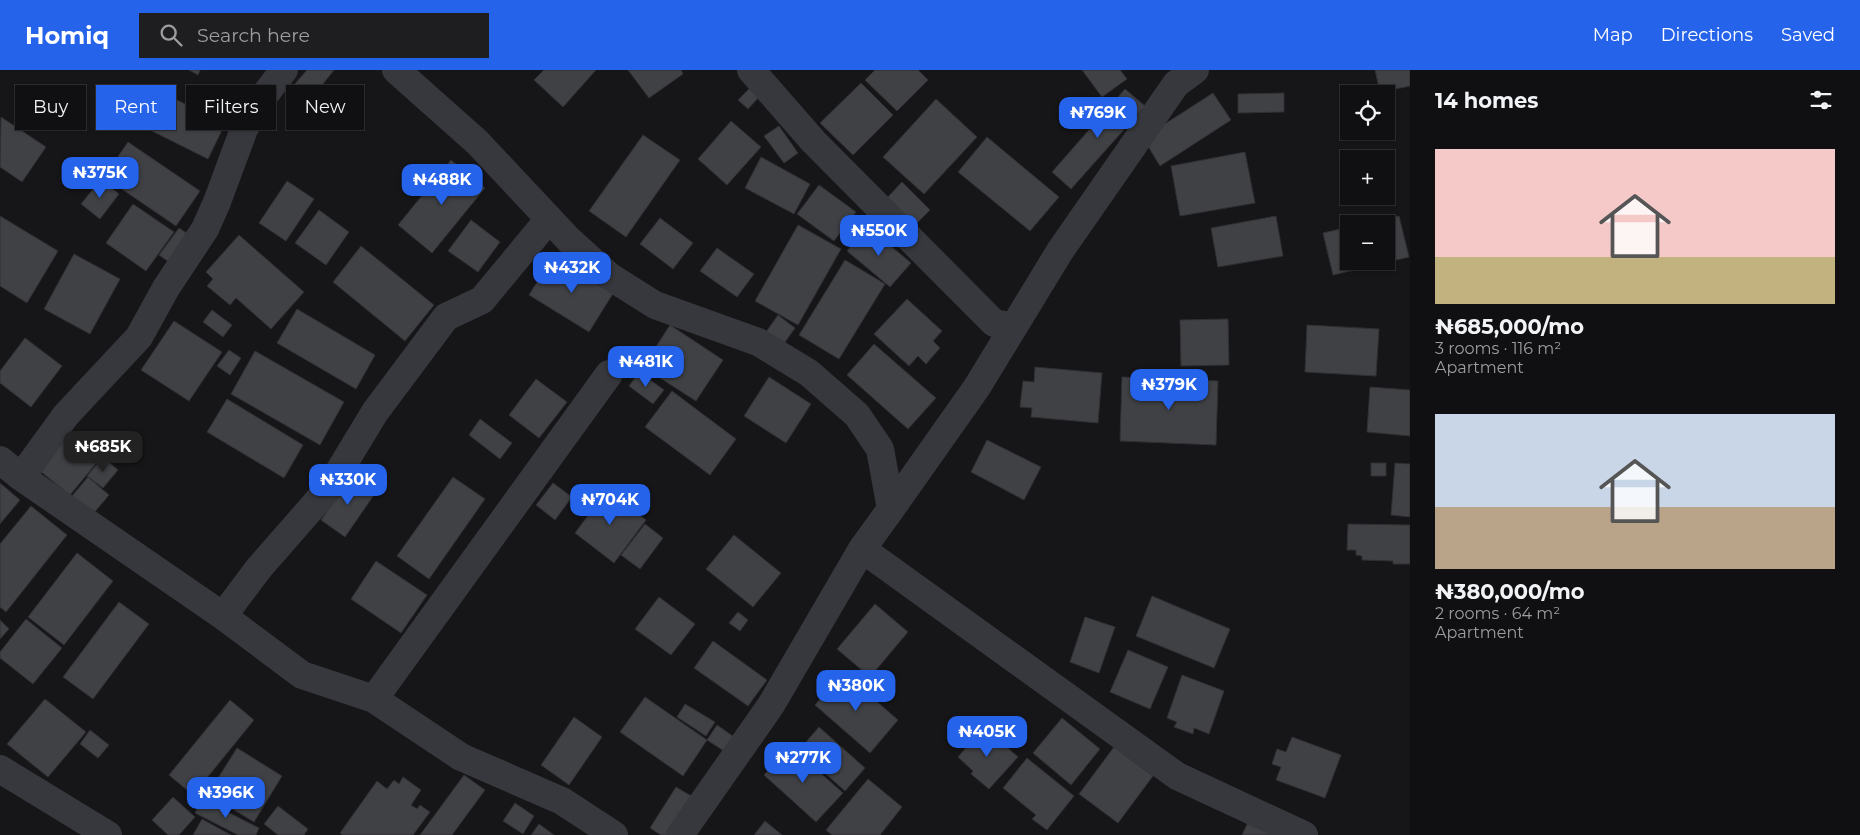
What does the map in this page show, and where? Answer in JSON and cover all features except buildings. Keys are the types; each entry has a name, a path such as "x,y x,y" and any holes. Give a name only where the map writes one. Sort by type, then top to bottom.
{"street":[{"path":"21,477 66,415 139,337 166,288 205,229 244,129 260,101 284,70"},
{"path":"396,70 477,142 569,240 609,276 655,305 758,342 809,373 857,415 880,449 891,509"},
{"path":"751,70 814,142 994,322 1013,327"},
{"path":"680,835 771,705 862,550 977,387 1060,250 1176,84 1195,70"},
{"path":"223,616 259,568 329,488 375,412 446,317 482,300 549,219"},
{"path":"374,699 609,374"},
{"path":"0,460 21,477 223,616 302,675 374,699 460,757 562,801 614,835"},
{"path":"862,550 1178,776 1304,835"},
{"path":"0,769 108,835"}]}
